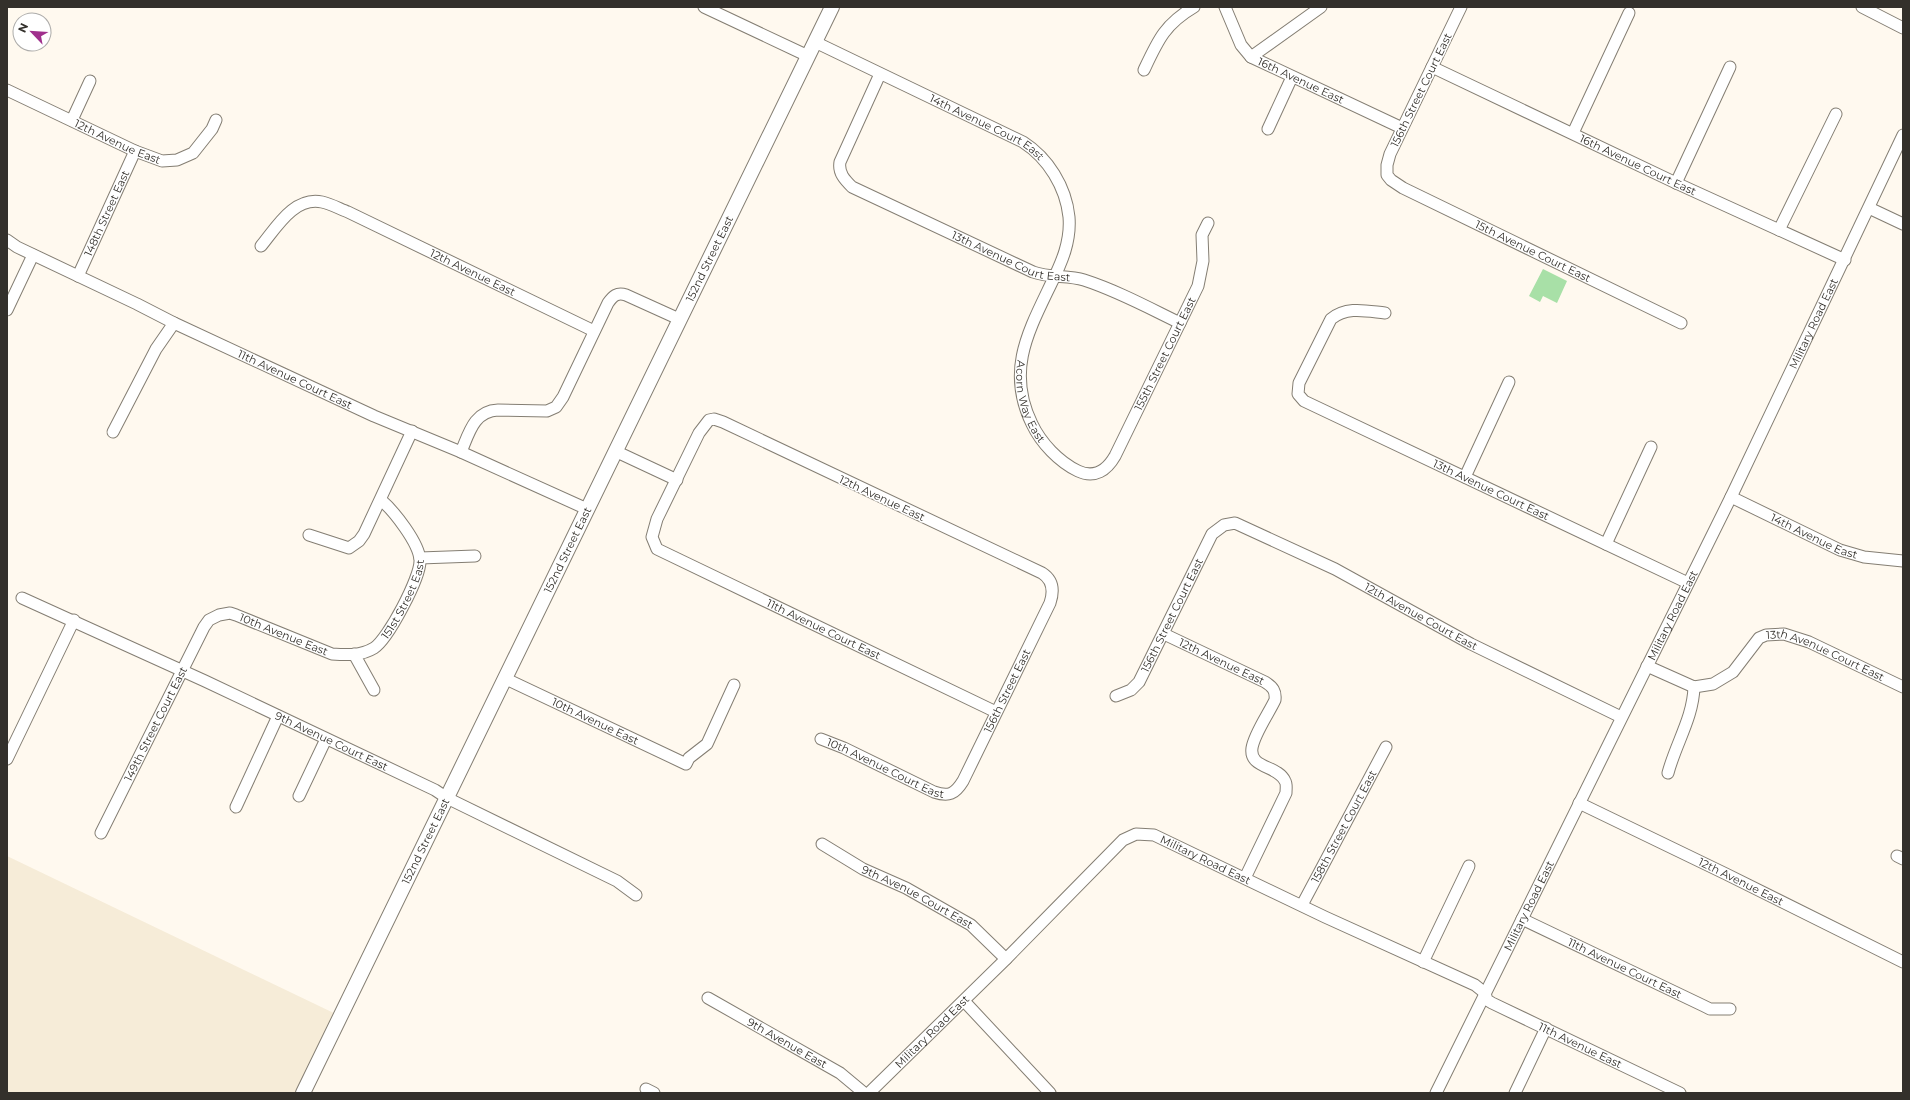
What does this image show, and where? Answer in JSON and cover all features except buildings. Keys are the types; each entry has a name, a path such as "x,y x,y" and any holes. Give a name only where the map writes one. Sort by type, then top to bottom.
{"main road":[{"name":"152nd Street East","path":"303,1093 832,7"}],"street":[{"path":"704,7 808,56"},
{"path":"1144,70 1166,28 1181,14 1194,7"},
{"name":"16th Avenue East","path":"1225,7 1240,44 1251,57 1402,128"},
{"path":"1251,57 1321,7"},
{"name":"156th Street Court East","path":"1387,175 1387,165 1390,154 1461,7"},
{"path":"1862,7 1903,28"},
{"path":"1573,133 1629,13"},
{"name":"14th Avenue Court East","path":"815,42 1023,142 1036,152 1049,167 1064,192 1069,218 1066,248 1055,277"},
{"name":"16th Avenue Court East","path":"1432,67 1845,260"},
{"path":"1676,182 1730,67"},
{"name":"13th Avenue Court East","path":"880,74 840,162 840,172 846,181 863,192 1042,276 1082,280 1108,289 1180,323"},
{"path":"1268,129 1292,77"},
{"path":"72,120 90,81"},
{"name":"12th Avenue East","path":"7,90 135,151 162,161 183,158 192,153 212,129 216,120"},
{"path":"1780,230 1836,114"},
{"name":"Military Road East","path":"869,1093 964,1001 1123,840 1132,835 1142,833 1154,835 1475,985 1485,993 1730,497 1845,260 1903,135"},
{"name":"148th Street East","path":"78,276 135,151"},
{"name":"15th Avenue Court East","path":"1387,175 1403,188 1681,323"},
{"name":"12th Avenue East","path":"261,246 292,210 303,203 321,201 348,212 594,331"},
{"path":"1869,208 1903,224"},
{"name":"155th Street Court East","path":"1098,474 1106,469 1115,456 1198,286 1203,261 1202,235 1208,223"},
{"name":"11th Avenue Court East","path":"7,240 33,255 174,323 374,416 461,452 587,509"},
{"path":"7,310 33,255"},
{"name":"Acorn Way East","path":"1055,277 1033,322 1023,348 1019,372 1022,399 1033,427 1050,450 1078,471 1088,474 1098,474"},
{"path":"461,452 478,417 490,410 547,411 556,407 563,397 608,303 614,295 622,293 679,319"},
{"name":"13th Avenue Court East","path":"1385,313 1349,310 1336,314 1331,319 1299,383 1298,394 1304,401 1309,405 1688,583"},
{"path":"113,432 156,349 174,323"},
{"path":"1464,477 1509,382"},
{"name":"12th Avenue East","path":"677,480 705,423 710,419 723,422 1042,572 1051,582"},
{"path":"309,535 349,548 359,541 381,500 412,431"},
{"path":"1606,544 1651,447"},
{"path":"615,451 677,480"},
{"name":"11th Avenue Court East","path":"677,480 654,527 652,537 658,549 663,553 996,712"},
{"name":"14th Avenue East","path":"1730,497 1840,550 1864,557 1903,561"},
{"name":"151st Street East","path":"354,654 370,650 382,642 415,579 420,558 410,536 389,506 381,500"},
{"name":"12th Avenue Court East","path":"1220,527 1235,523 1335,569 1471,644 1621,717"},
{"name":"156th Street Court East","path":"1116,696 1131,690 1140,682 1212,534 1220,527"},
{"path":"420,558 476,556"},
{"name":"156th Street East","path":"950,794 956,791 963,781 1050,602 1053,592 1051,582"},
{"name":"9th Avenue Court East","path":"22,598 74,620 182,670 435,790 447,798 616,881 636,895"},
{"name":"10th Avenue East","path":"213,618 218,615 230,613 326,653 354,654"},
{"name":"149th Street Court East","path":"101,834 204,627 213,618"},
{"path":"7,759 74,620"},
{"name":"12th Avenue East","path":"1164,634 1271,685 1276,694 1275,700 1254,743 1252,753 1257,762 1279,774 1285,780 1286,793 1245,878"},
{"name":"13th Avenue Court East","path":"1694,687 1713,684 1724,678 1742,663 1759,638 1766,635 1775,634 1792,636 1809,642 1903,687"},
{"path":"354,654 374,690"},
{"path":"1647,666 1694,687 1687,724 1673,754 1668,773"},
{"name":"10th Avenue East","path":"504,678 686,764 688,758 698,753 707,744 734,685"},
{"path":"236,807 278,716"},
{"path":"299,796 326,739"},
{"name":"10th Avenue Court East","path":"821,740 844,748 934,792 946,795 950,794"},
{"name":"158th Street Court East","path":"1302,905 1386,747"},
{"name":"12th Avenue East","path":"1578,803 1726,874 1903,962"},
{"name":"9th Avenue Court East","path":"822,844 863,868 906,888 971,925 1006,959"},
{"path":"1423,962 1469,866"},
{"name":"11th Avenue Court East","path":"1522,919 1710,1009 1730,1009"},
{"path":"1436,1093 1485,993"},
{"name":"11th Avenue East","path":"1485,993 1487,1000 1492,1003 1680,1093"},
{"name":"9th Avenue East","path":"708,998 840,1073 864,1093"},
{"path":"964,1001 1050,1093"},
{"path":"1515,1093 1546,1028"}],"shaded area":[{"path":"7,856 340,1016 303,1093 7,1093"}],"green space":[{"path":"1543,269 1567,281 1557,303 1543,296 1540,302 1529,296"}]}
